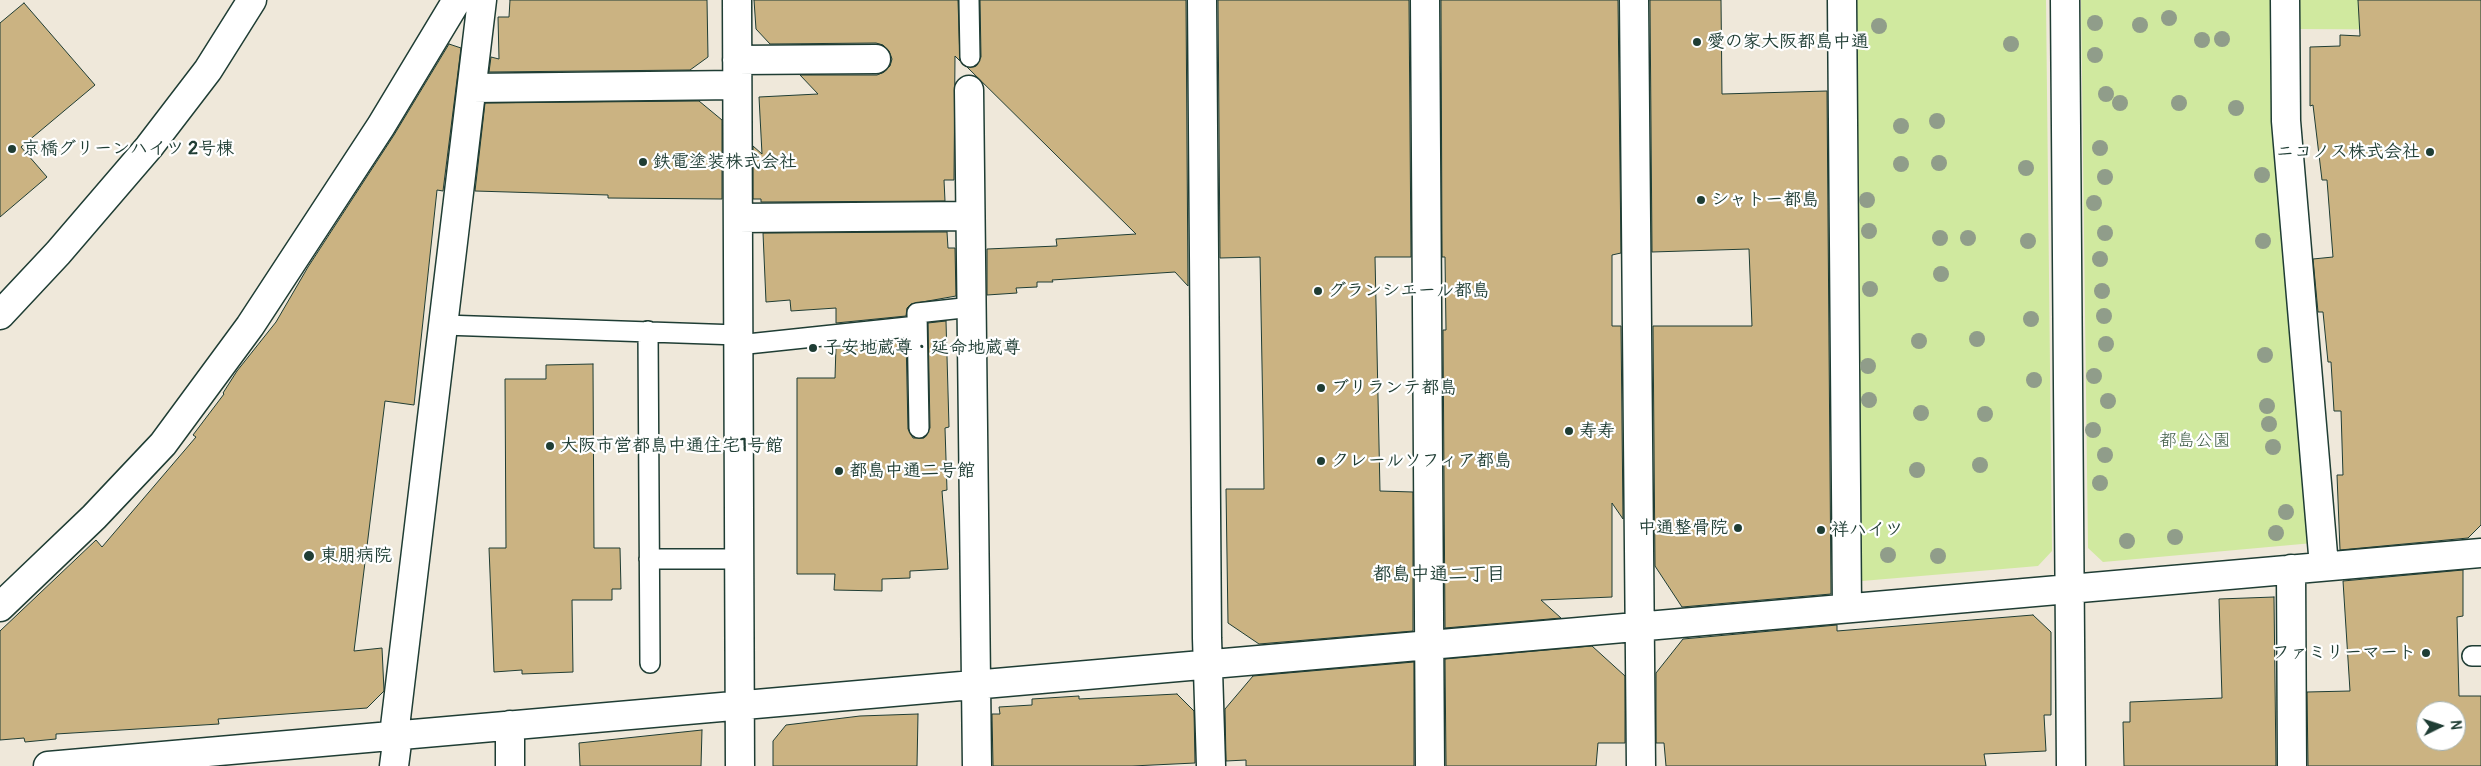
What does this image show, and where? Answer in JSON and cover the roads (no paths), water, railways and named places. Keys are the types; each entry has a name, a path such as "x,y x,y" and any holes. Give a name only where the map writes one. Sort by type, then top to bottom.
{"street":[{"path":"0,315 58,253 149,147 208,70 252,0"},
{"path":"0,607 94,517 163,444 250,326 381,126 457,0"},
{"path":"394,766 396,735 482,0"},
{"path":"737,0 740,766"},
{"path":"1202,0 1208,664 1211,766"},
{"path":"1425,0 1430,766"},
{"path":"1634,0 1641,766"},
{"path":"1842,0 1846,608"},
{"path":"2065,0 2071,766"},
{"path":"2285,0 2286,121 2324,566"},
{"path":"473,88 737,72 876,59"},
{"path":"969,90 977,766"},
{"path":"738,218 970,216"},
{"path":"48,766 157,761 396,735 740,704 2481,553"},
{"path":"2291,569 2292,766"},
{"path":"510,725 510,766"}],"lane":[{"path":"969,0 970,57"},
{"path":"919,428 917,314 972,307"},
{"path":"444,325 648,331 738,340 917,326"},
{"path":"648,331 650,663"},
{"path":"649,559 739,559"}],"place":[{"name":"愛の家大阪都島中通","path":"1697,42"},
{"name":"京橋グリーンハイツ 2号棟","path":"12,149"},
{"name":"ニコノス株式会社","path":"2430,152"},
{"name":"鉄電塗装株式会社","path":"643,162"},
{"name":"シャトー都島","path":"1701,200"},
{"name":"グランシエール都島","path":"1318,291"},
{"name":"子安地蔵尊・延命地蔵尊","path":"813,348"},
{"name":"ブリランテ都島","path":"1321,388"},
{"name":"寿寿","path":"1569,431"},
{"name":"大阪市営都島中通住宅1号館","path":"550,446"},
{"name":"クレールソフィア都島","path":"1321,461"},
{"name":"都島中通二号館","path":"839,471"},
{"name":"中通整骨院","path":"1738,528"},
{"name":"祥ハイツ","path":"1821,530"},
{"name":"東朋病院","path":"309,556"},
{"name":"ファミリーマート","path":"2426,653"}],"district":[{"name":"都島中通二丁目","path":"1439,575"}],"park label":[{"name":"都島公園","path":"2195,441"}]}
